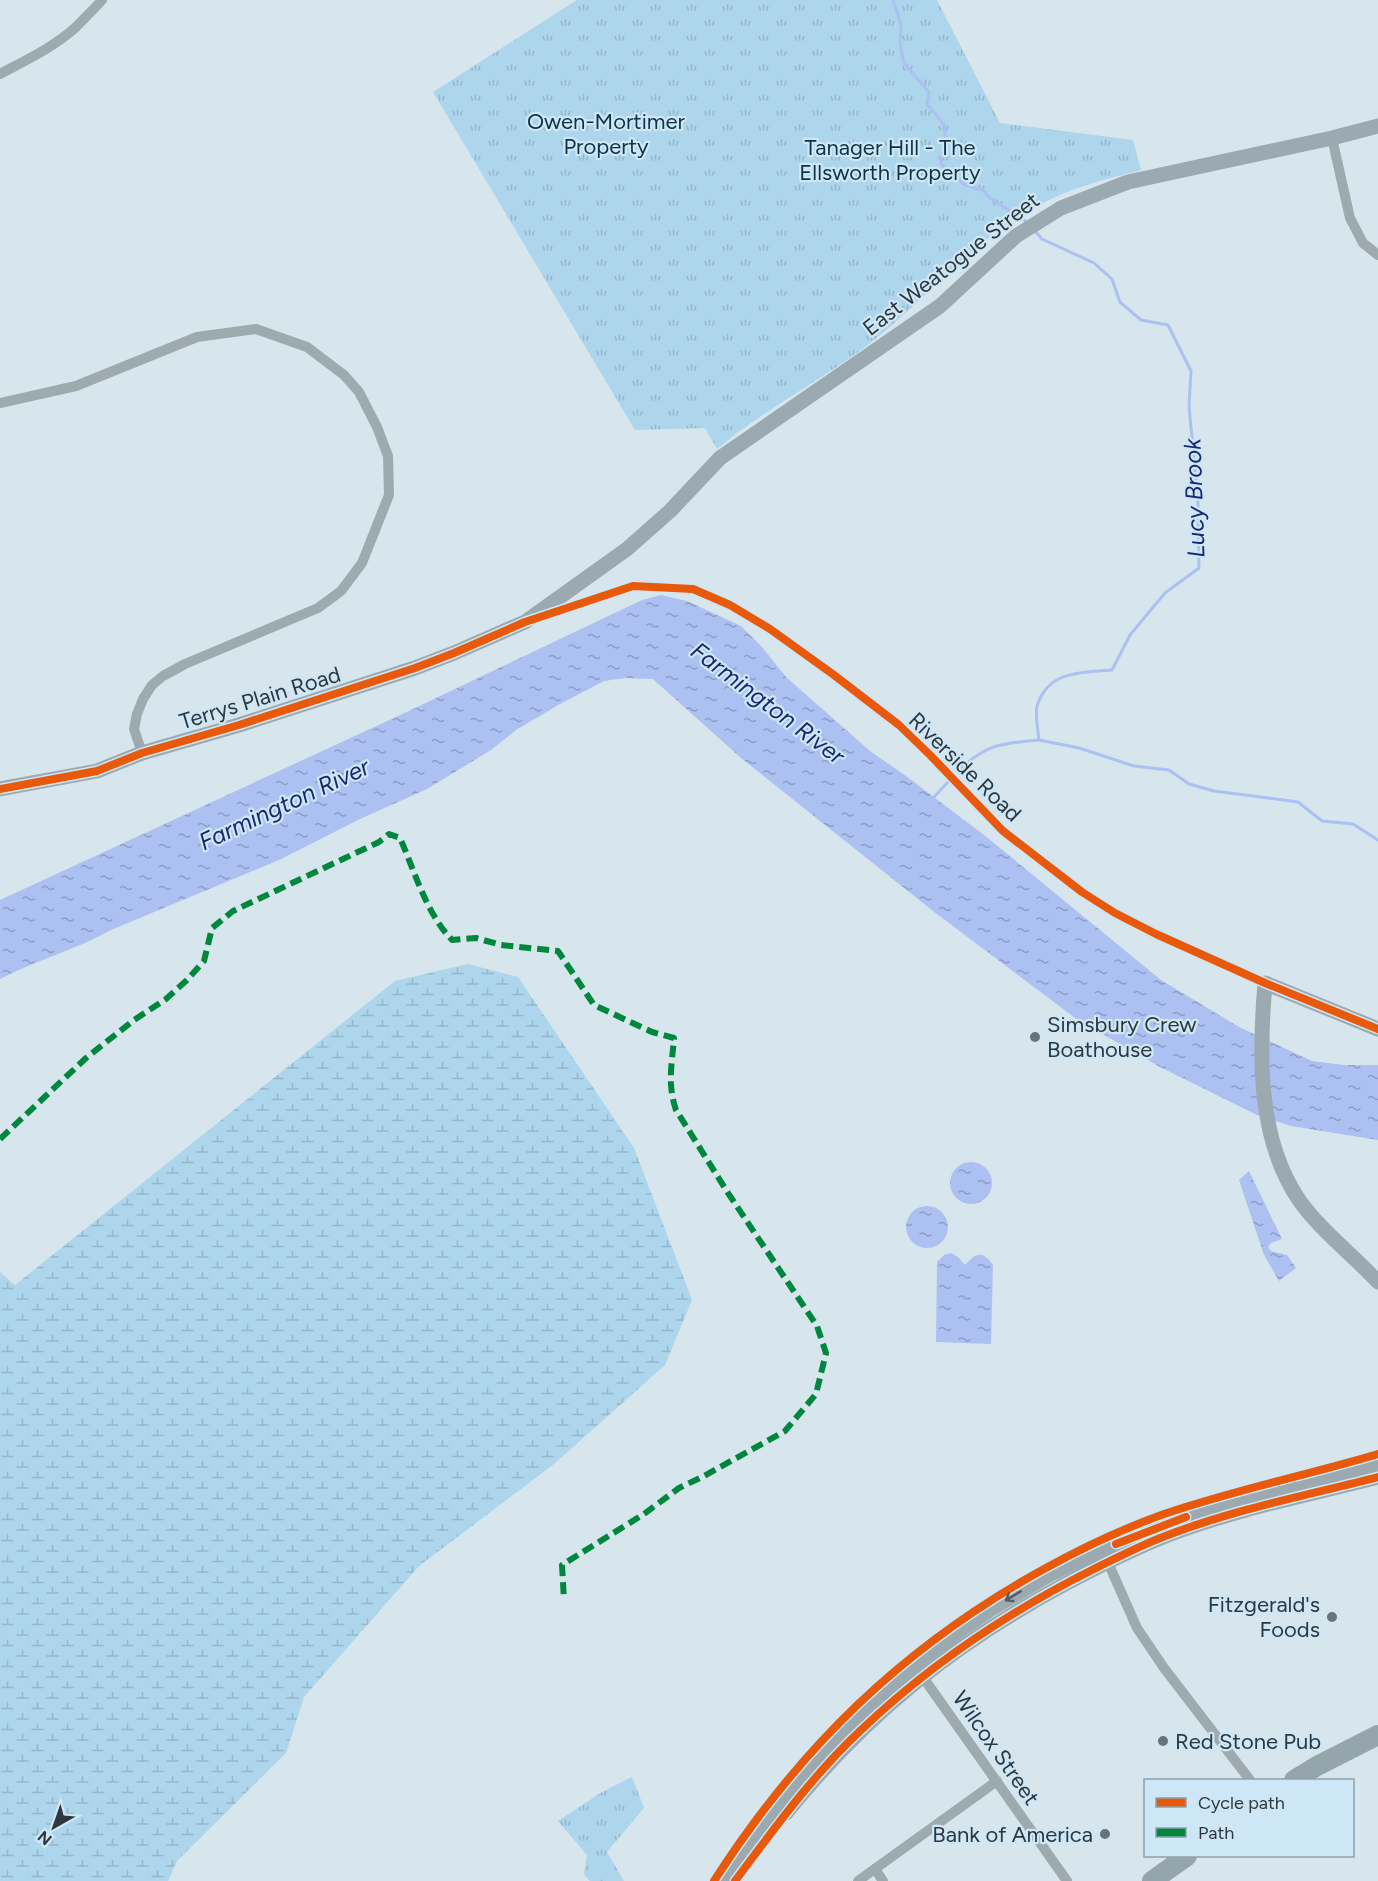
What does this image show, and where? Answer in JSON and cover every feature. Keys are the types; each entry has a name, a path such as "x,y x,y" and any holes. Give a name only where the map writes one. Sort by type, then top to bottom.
{"highway":[{"path":"1296,1779 1378,1735"},
{"path":"1152,1881 1186,1857"}],"street":[{"path":"0,74 60,40 102,0"},
{"name":"East Weatogue Street","path":"525,622 627,549 670,511 720,458 940,306 1016,236 1061,207 1128,182 1378,126"},
{"path":"1332,138 1350,218 1364,243 1378,255"},
{"path":"0,403 76,386 197,337 256,329 307,347 344,375 359,392 377,427 388,456 389,495 362,563 341,591 318,608 185,664 158,680 143,699 136,714 134,729 142,753"},
{"name":"Riverside Road","path":"525,622 633,586 693,589 729,605 770,629 899,725 1003,831 1082,892 1115,913 1156,934 1265,983 1378,1029"},
{"name":"Terrys Plain Road","path":"0,789 97,771 142,753 239,725 415,668 525,622"},
{"path":"1265,983 1262,1031 1267,1122 1280,1165 1300,1201 1333,1238 1378,1282"},
{"path":"1105,1556 1200,1511 1378,1462"},
{"path":"728,1881 794,1786 849,1723 893,1682 918,1671 956,1633 991,1610 1047,1576 1105,1556 1212,1520 1378,1477"},
{"path":"1105,1556 1137,1628 1164,1668 1249,1779"},
{"name":"Wilcox Street","path":"918,1671 1067,1881"},
{"path":"858,1881 997,1781"},
{"path":"875,1869 883,1881"}],"green space":[{"path":"577,0 937,0 1000,123 1133,140 1141,170 1062,194 1012,221 967,256 902,316 857,353 751,423 717,449 705,428 635,430 433,92"},
{"path":"468,964 518,977 634,1148 692,1300 665,1365 554,1464 419,1566 304,1697 286,1753 177,1861 168,1881 0,1881 0,1272 15,1285 395,981"},
{"path":"632,1777 644,1808 607,1852 624,1881 590,1881 584,1874 587,1855 558,1821 602,1792"}],"water":[{"name":"Farmington River","path":"661,595 687,601 741,626 762,647 786,677 870,751 984,835 1161,980 1239,1027 1312,1061 1343,1065 1378,1065 1378,1140 1291,1126 1257,1115 1160,1067 1078,1020 933,911 741,758 653,679 625,678 604,681 516,730 491,750 427,789 360,819 279,860 0,979 0,900 411,710 642,600"},
{"path":"971,1162 979,1163 986,1168 991,1175 991,1191 986,1198 979,1203 971,1204 963,1203 956,1198 951,1191 950,1183 951,1175 956,1168 963,1163"},
{"path":"1249,1171 1282,1239 1271,1243 1268,1247 1271,1251 1287,1255 1296,1268 1279,1281 1264,1255 1239,1180"},
{"path":"927,1206 935,1207 942,1212 947,1219 947,1235 942,1242 935,1247 927,1248 919,1247 912,1242 907,1235 906,1227 907,1219 912,1212 919,1207"},
{"path":"951,1253 965,1265 972,1258 982,1255 993,1265 991,1344 936,1342 937,1262 944,1255"}],"waterway":[{"name":"Lucy Brook","path":"893,0 901,24 900,43 904,63 929,92 927,104 945,126 941,164 965,185 983,190 990,198 1027,222"},
{"name":"Lucy Brook","path":"959,771 977,755 995,746 1039,740 1037,706 1042,694 1049,686 1057,680 1078,673 1112,670 1130,635 1165,593 1199,568 1198,503 1189,406 1191,371 1168,325 1141,320 1120,302 1112,279 1094,263 1042,239 1036,232"},
{"path":"1039,740 1079,748 1134,766 1169,770 1189,784 1214,791 1298,802 1322,821 1353,824 1378,840"},
{"name":"Lucy Brook","path":"933,798 948,782"}],"marked path":[{"path":"0,1139 86,1058 134,1020 166,999 187,980 204,961 212,928 233,911 379,842 389,834 400,838 428,905 452,940 476,938 501,945 558,951 594,1005 652,1032 674,1038 671,1082 676,1110 728,1193 817,1326 826,1353 816,1394 785,1431 679,1488 644,1514 562,1565 564,1600"}],"cycle path":[{"path":"0,789 97,771 142,753 239,725 415,668 525,622 633,586 693,589 730,605 770,629 899,725 1003,831 1082,892 1115,913 1156,934 1265,983 1378,1029"},
{"path":"714,1881 747,1832 819,1744 901,1666 945,1631 993,1599 1073,1554 1148,1520 1217,1497 1378,1454"},
{"path":"735,1881 779,1823 842,1748 913,1684 998,1623 1090,1571 1168,1535 1246,1510 1378,1477"},
{"path":"1116,1544 1186,1517"}],"place":[{"name":"Simsbury Crew Boathouse","path":"1035,1037"},
{"name":"Fitzgerald's Foods","path":"1332,1617"},
{"name":"Red Stone Pub","path":"1163,1741"},
{"name":"Bank of America","path":"1105,1834"}],"park label":[{"name":"Owen-Mortimer Property","path":"606,134"},
{"name":"Tanager Hill - The Ellsworth Property","path":"890,160"}]}
